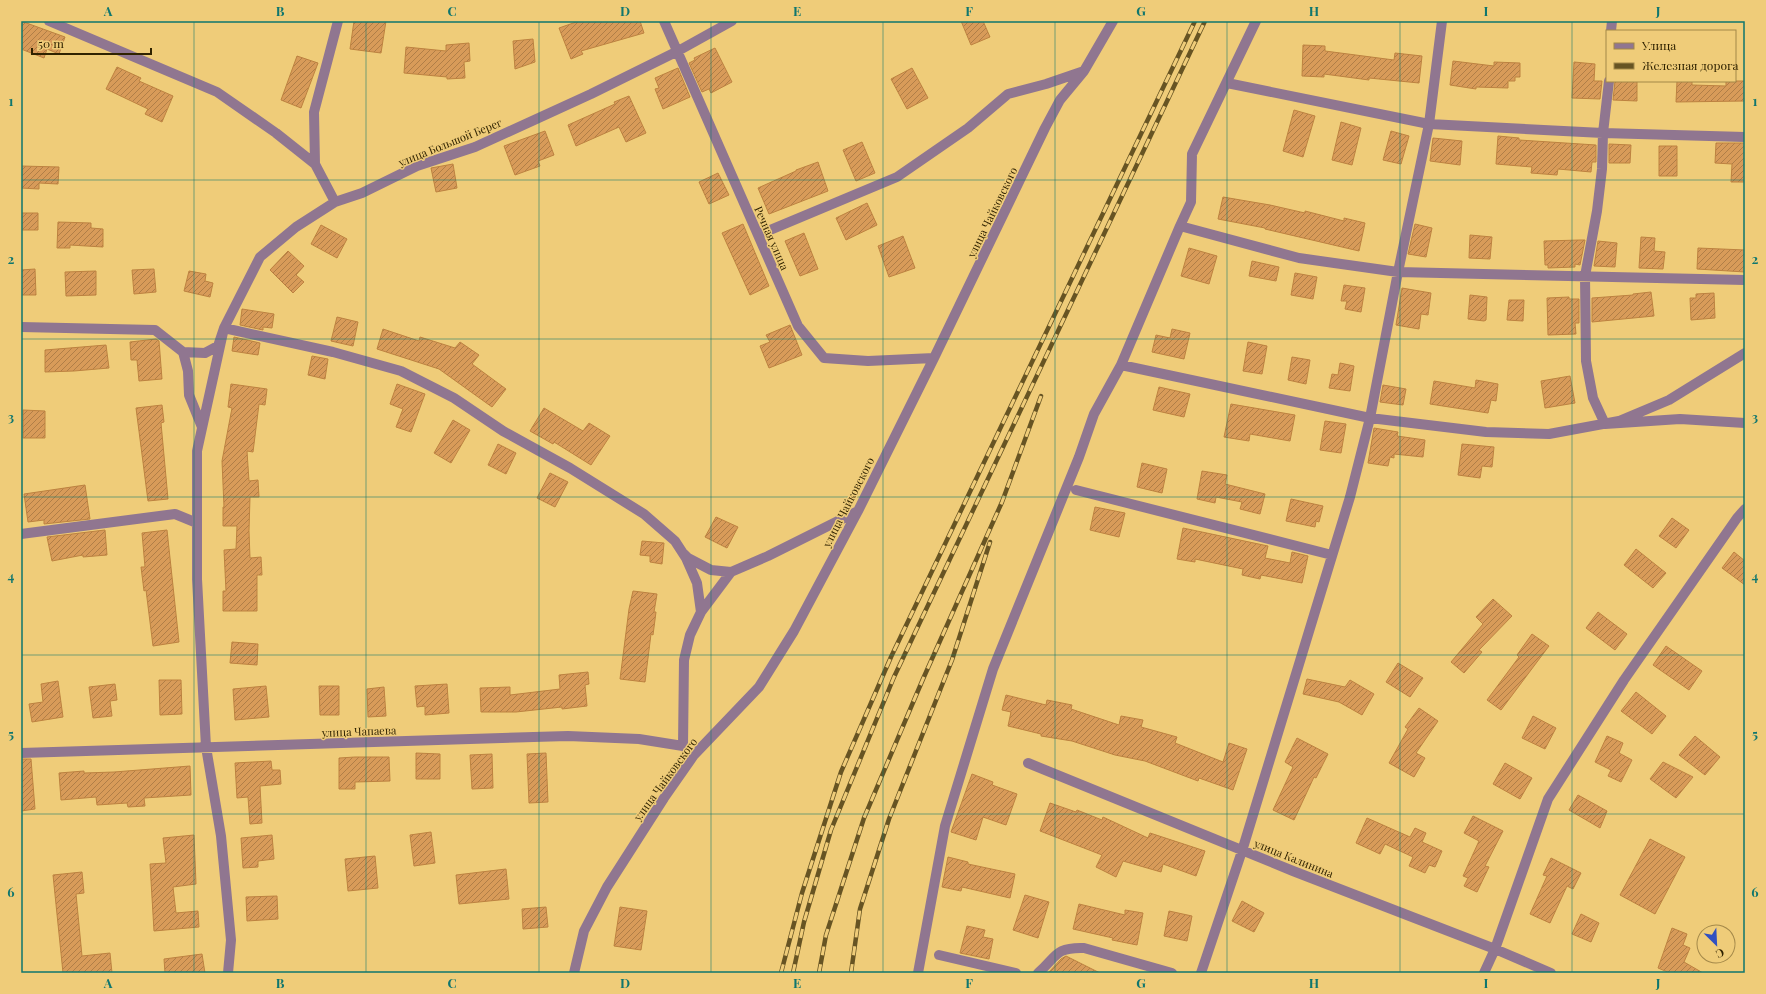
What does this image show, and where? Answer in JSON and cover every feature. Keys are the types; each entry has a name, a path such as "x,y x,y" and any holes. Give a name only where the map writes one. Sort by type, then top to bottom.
{"street":[{"path":"49,21 217,92 276,133 315,164 335,202"},
{"path":"315,164 314,112 338,21"},
{"name":"Речная улица","path":"664,21 798,326 824,358 868,361 934,358"},
{"name":"улица Большой Берег","path":"224,328 260,257 296,227 335,202 362,193 417,166 475,146 591,94 678,51 732,21"},
{"name":"улица Чайковского","path":"574,973 584,930 607,887 664,798 694,755 759,687 778,660 858,511 1060,100 1084,71 1113,21"},
{"path":"918,973 945,826 992,669 1079,457 1094,414 1121,364 1191,202 1192,154 1256,21"},
{"path":"1201,973 1242,851 1350,497 1370,418 1398,272 1429,124 1442,21"},
{"path":"758,234 897,177 968,128 1008,94 1046,84 1084,71"},
{"path":"1605,424 1593,398 1586,361 1585,276 1597,211 1609,82"},
{"path":"1227,83 1429,124 1603,133 1745,137"},
{"path":"1180,226 1299,258 1398,272 1745,280"},
{"path":"21,327 155,330 183,352 188,372 190,395 202,427"},
{"path":"183,352 206,352 218,346 224,328"},
{"path":"224,328 197,451 197,579 206,747 221,836 231,940 228,973"},
{"path":"224,328 333,352 401,371 454,398 503,431 570,468 644,514 675,541 688,558 711,570 731,572 768,556 858,511"},
{"path":"1121,364 1370,418 1486,432 1549,434 1619,421 1669,400 1745,353"},
{"path":"1605,424 1680,419 1745,423"},
{"path":"1076,490 1332,555"},
{"path":"1484,973 1495,949 1548,799 1624,680 1737,518 1745,509"},
{"path":"21,534 175,514 197,523"},
{"path":"675,541 686,558 697,583 701,612"},
{"path":"694,755 683,746 684,660 690,635 701,612 731,572"},
{"name":"улица Чапаева","path":"21,753 568,736 639,739 683,746"},
{"name":"улица Калинина","path":"1028,763 1242,851 1495,949 1551,973"},
{"path":"1038,973 1060,951 1070,948 1084,948 1172,973"},
{"path":"939,955 1016,973"}],"building":[{"path":"21,21 65,37 59,54 47,49 44,58 21,49"},
{"path":"354,21 386,21 381,53 350,49"},
{"path":"579,21 640,21 644,33 581,51 583,54 571,59 559,28"},
{"path":"961,21 983,21 990,37 971,45"},
{"path":"533,39 535,62 515,69 513,41"},
{"path":"469,43 470,61 464,62 465,78 447,79 447,77 404,73 406,47 446,51 446,45"},
{"path":"1303,45 1325,46 1325,51 1394,60 1395,53 1422,56 1419,83 1369,78 1369,80 1324,74 1324,77 1302,76"},
{"path":"715,48 732,82 711,93 709,89 702,92 689,63 695,60 694,58"},
{"path":"297,56 318,63 301,108 281,100"},
{"path":"1453,61 1494,66 1494,62 1520,63 1520,77 1515,77 1515,81 1508,81 1508,88 1476,87 1476,89 1450,85"},
{"path":"1574,62 1595,64 1594,81 1602,81 1600,99 1572,98"},
{"path":"117,67 141,78 139,81 173,96 162,122 145,114 148,109 106,89"},
{"path":"678,68 690,97 663,109 655,89 659,88 655,78"},
{"path":"912,68 928,98 907,109 891,79"},
{"path":"1745,81 1745,101 1676,102 1677,82 1692,82 1692,85 1726,86 1726,82"},
{"path":"1615,82 1637,82 1637,101 1613,100"},
{"path":"629,96 646,133 626,142 619,127 576,146 568,125 615,104 614,102"},
{"path":"1294,110 1315,116 1303,157 1283,151"},
{"path":"1341,122 1361,128 1352,165 1332,160"},
{"path":"545,131 554,155 538,161 540,166 515,175 504,146"},
{"path":"1391,131 1409,136 1401,164 1383,160"},
{"path":"1498,136 1519,138 1519,140 1596,145 1596,162 1592,162 1591,172 1558,169 1557,175 1531,173 1532,167 1496,164"},
{"path":"1433,138 1462,141 1460,165 1430,161"},
{"path":"862,142 875,173 856,181 843,150"},
{"path":"1716,143 1745,143 1745,182 1731,182 1732,164 1715,163"},
{"path":"1609,144 1631,145 1630,163 1609,163"},
{"path":"1659,146 1677,146 1677,176 1659,176"},
{"path":"818,162 828,191 769,214 758,188 796,170"},
{"path":"453,164 457,188 436,192 431,168"},
{"path":"21,166 59,167 58,184 39,183 39,189 21,188"},
{"path":"718,173 729,195 709,204 699,182"},
{"path":"1223,197 1305,213 1305,211 1344,221 1344,218 1365,223 1359,251 1265,228 1218,219"},
{"path":"867,203 877,225 846,240 836,218"},
{"path":"21,213 38,213 38,230 21,230"},
{"path":"58,222 91,223 91,228 103,229 103,247 70,245 70,248 57,248"},
{"path":"743,224 769,286 750,295 722,233"},
{"path":"1415,224 1432,228 1426,257 1408,254"},
{"path":"321,225 347,239 337,258 311,244"},
{"path":"804,233 818,269 800,276 785,241"},
{"path":"1470,235 1492,237 1490,259 1469,258"},
{"path":"903,236 915,268 889,277 878,246"},
{"path":"1641,237 1655,238 1654,251 1665,252 1663,269 1639,268"},
{"path":"1585,240 1580,265 1575,264 1575,267 1548,268 1548,265 1545,265 1544,241"},
{"path":"1598,241 1617,243 1615,267 1594,266"},
{"path":"1189,248 1217,256 1209,284 1181,276"},
{"path":"1698,248 1745,250 1745,272 1697,269"},
{"path":"288,251 304,266 296,275 304,282 293,293 270,270"},
{"path":"1252,261 1279,267 1276,281 1249,276"},
{"path":"35,269 36,295 21,295 21,270"},
{"path":"154,269 156,292 134,294 132,270"},
{"path":"96,271 96,295 66,296 65,272"},
{"path":"189,271 206,274 205,281 213,283 210,297 184,291"},
{"path":"1295,273 1317,277 1313,299 1291,295"},
{"path":"1344,285 1365,288 1361,312 1345,309 1347,301 1341,301"},
{"path":"1402,288 1431,293 1428,315 1421,314 1419,329 1396,325"},
{"path":"1651,292 1654,316 1592,322 1592,298"},
{"path":"1714,293 1715,318 1691,320 1690,298 1696,298 1696,294"},
{"path":"1470,295 1487,297 1486,320 1468,319"},
{"path":"1569,297 1569,299 1579,299 1579,323 1575,323 1576,334 1548,335 1547,298"},
{"path":"1509,300 1524,300 1523,321 1507,320"},
{"path":"242,309 274,314 272,328 263,327 263,330 240,325"},
{"path":"337,317 358,322 353,346 331,341"},
{"path":"790,325 802,355 769,368 760,346 770,342 766,335"},
{"path":"383,329 419,341 420,337 455,348 460,342 479,355 472,364 506,389 492,407 439,369 377,349"},
{"path":"1172,329 1190,333 1184,359 1152,352 1156,335 1170,338"},
{"path":"234,337 260,343 258,355 232,351"},
{"path":"156,339 159,341 162,379 139,381 137,360 131,360 130,342"},
{"path":"1248,342 1267,346 1262,374 1243,371"},
{"path":"106,345 109,368 45,372 45,350"},
{"path":"312,356 328,359 325,379 308,375"},
{"path":"1292,357 1310,360 1306,384 1288,380"},
{"path":"1340,363 1354,366 1350,391 1329,388 1332,374 1338,375"},
{"path":"1570,376 1575,403 1545,408 1541,381"},
{"path":"1476,380 1498,384 1496,401 1491,400 1488,413 1430,404 1434,381 1475,388"},
{"path":"231,384 267,389 265,405 259,404 253,452 247,451 249,481 258,480 259,497 250,497 249,531 250,558 261,557 262,575 257,575 257,611 223,611 223,591 226,591 224,550 236,549 237,526 223,526 224,507 222,461 232,408 228,407"},
{"path":"397,384 425,394 411,432 396,427 403,409 390,404"},
{"path":"1383,385 1406,389 1403,405 1380,402"},
{"path":"1159,387 1190,394 1184,417 1153,410"},
{"path":"1231,404 1295,415 1290,441 1250,434 1249,441 1224,437"},
{"path":"162,405 164,422 161,423 168,499 148,501 136,408"},
{"path":"544,408 583,431 589,423 610,436 591,465 554,442 553,444 530,431"},
{"path":"23,410 45,411 45,438 23,438"},
{"path":"453,420 470,430 451,463 434,453"},
{"path":"1325,421 1346,424 1341,453 1320,450"},
{"path":"1374,428 1398,432 1397,436 1425,440 1423,457 1394,454 1394,458 1390,457 1388,466 1368,463"},
{"path":"498,444 516,453 506,474 488,465"},
{"path":"1462,444 1494,447 1492,467 1482,466 1480,478 1458,475"},
{"path":"1142,463 1167,469 1162,493 1137,487"},
{"path":"1202,471 1227,475 1225,484 1265,494 1260,514 1240,509 1242,502 1216,497 1215,503 1197,499"},
{"path":"550,473 568,482 555,507 537,498"},
{"path":"85,485 90,519 44,524 44,520 28,522 24,494"},
{"path":"1291,499 1323,506 1319,522 1316,521 1315,527 1286,521"},
{"path":"1095,507 1125,513 1119,537 1090,530"},
{"path":"716,517 738,527 727,548 705,537"},
{"path":"1672,518 1689,530 1676,548 1659,536"},
{"path":"1183,528 1268,546 1265,558 1290,563 1292,552 1308,556 1302,583 1261,575 1260,579 1242,575 1243,569 1195,559 1195,562 1177,559"},
{"path":"105,530 107,555 83,557 83,555 52,561 47,537"},
{"path":"167,530 179,642 153,646 146,590 144,591 141,567 145,567 142,533"},
{"path":"642,541 664,543 662,564 650,562 650,556 640,555"},
{"path":"1636,549 1666,573 1653,588 1624,565"},
{"path":"1734,552 1745,561 1745,585 1722,568"},
{"path":"633,591 657,594 654,612 656,612 653,635 651,634 645,682 620,679 629,609"},
{"path":"1493,599 1512,616 1479,650 1482,652 1464,673 1451,662 1483,624 1476,617"},
{"path":"1598,612 1627,634 1615,650 1586,628"},
{"path":"1532,634 1549,646 1501,710 1487,700 1519,657 1517,655"},
{"path":"232,642 258,644 257,665 230,663"},
{"path":"1666,646 1702,671 1689,690 1653,665"},
{"path":"1398,663 1423,678 1410,697 1386,682"},
{"path":"588,672 589,684 585,685 587,706 516,712 481,712 480,688 510,687 510,695 560,689 559,675"},
{"path":"1307,679 1345,687 1350,680 1374,694 1362,715 1339,702 1303,694"},
{"path":"159,680 181,680 182,714 160,715"},
{"path":"58,681 63,717 32,722 29,704 43,702 41,684"},
{"path":"115,684 117,700 110,701 112,716 93,718 89,687"},
{"path":"447,684 449,713 425,715 425,706 417,707 415,686"},
{"path":"266,686 269,717 235,720 233,689"},
{"path":"319,686 339,686 339,715 320,715"},
{"path":"384,687 386,716 368,717 367,689"},
{"path":"1636,692 1666,716 1652,734 1621,711"},
{"path":"1006,695 1046,705 1047,700 1072,705 1071,709 1119,725 1121,716 1143,720 1141,727 1177,737 1175,743 1223,762 1229,743 1247,749 1233,790 1199,778 1198,781 1145,761 1115,755 1072,741 1041,736 1041,734 1008,726 1011,712 1002,710"},
{"path":"1419,708 1438,721 1416,753 1425,758 1414,777 1389,763 1408,729 1405,727"},
{"path":"1533,716 1556,728 1545,749 1522,738"},
{"path":"1607,736 1623,743 1619,753 1632,760 1621,782 1608,776 1611,770 1595,762"},
{"path":"1695,736 1720,757 1705,775 1679,755"},
{"path":"1297,738 1328,754 1316,778 1314,777 1294,820 1273,810 1293,767 1285,762"},
{"path":"416,753 440,754 440,779 416,779"},
{"path":"546,753 548,802 529,803 527,754"},
{"path":"492,754 493,788 472,789 470,755"},
{"path":"389,757 390,781 355,782 355,789 339,789 339,758"},
{"path":"21,759 31,759 35,809 21,811"},
{"path":"271,761 272,770 280,770 281,784 260,786 262,823 250,824 248,797 237,798 235,763"},
{"path":"1663,762 1693,777 1676,798 1650,779"},
{"path":"1505,763 1532,778 1520,799 1493,784"},
{"path":"190,766 191,795 144,798 145,806 128,807 127,803 97,805 96,797 61,800 59,773 84,771 84,773 114,772"},
{"path":"972,774 993,782 992,785 1017,794 1006,825 983,817 976,840 951,832"},
{"path":"1578,795 1607,811 1600,828 1569,810"},
{"path":"1050,803 1076,812 1077,810 1102,820 1103,817 1148,838 1150,833 1205,851 1196,876 1163,864 1161,872 1123,861 1116,877 1096,867 1102,855 1040,831"},
{"path":"1473,816 1503,831 1485,866 1489,867 1477,892 1464,886 1468,878 1463,876 1479,841 1464,833"},
{"path":"1367,818 1410,837 1415,828 1426,833 1422,842 1442,851 1435,867 1429,865 1425,873 1409,866 1413,857 1385,844 1380,854 1356,843"},
{"path":"431,832 435,863 414,866 410,835"},
{"path":"194,835 196,884 173,887 176,913 198,911 199,927 154,931 150,864 166,863 163,838"},
{"path":"272,835 274,859 258,861 258,867 243,868 241,838"},
{"path":"1650,839 1685,857 1655,914 1620,895"},
{"path":"375,856 378,888 348,891 345,859"},
{"path":"948,857 968,862 968,864 1015,874 1010,898 962,887 961,891 942,887"},
{"path":"1551,858 1581,873 1573,889 1567,886 1550,923 1530,914 1547,876 1543,875"},
{"path":"506,869 509,899 459,904 456,875"},
{"path":"82,872 84,893 76,894 82,956 110,953 112,973 63,973 53,875"},
{"path":"1025,895 1049,902 1038,938 1013,930"},
{"path":"277,896 278,919 247,921 246,897"},
{"path":"1242,901 1264,913 1254,932 1232,921"},
{"path":"1079,904 1125,915 1125,910 1143,913 1137,945 1112,940 1113,938 1073,929"},
{"path":"546,907 548,927 523,929 522,909"},
{"path":"620,907 647,911 641,950 614,946"},
{"path":"1169,911 1192,916 1187,941 1164,936"},
{"path":"1581,914 1599,923 1591,942 1572,934"},
{"path":"967,926 985,930 983,937 993,939 989,959 960,953"},
{"path":"1672,928 1687,934 1683,945 1690,948 1684,962 1703,973 1670,973 1658,968"},
{"path":"202,954 205,973 165,973 164,959"},
{"path":"1066,956 1100,973 1048,973 1061,959"}],"railway":[{"path":"781,973 802,893 841,772 891,657 1195,21"},
{"path":"793,973 804,922 831,830 894,677 1205,21"},
{"path":"819,973 826,935 864,818 923,679 1002,502 1041,396"},
{"path":"851,973 860,909 889,819 952,660 990,542"}]}
